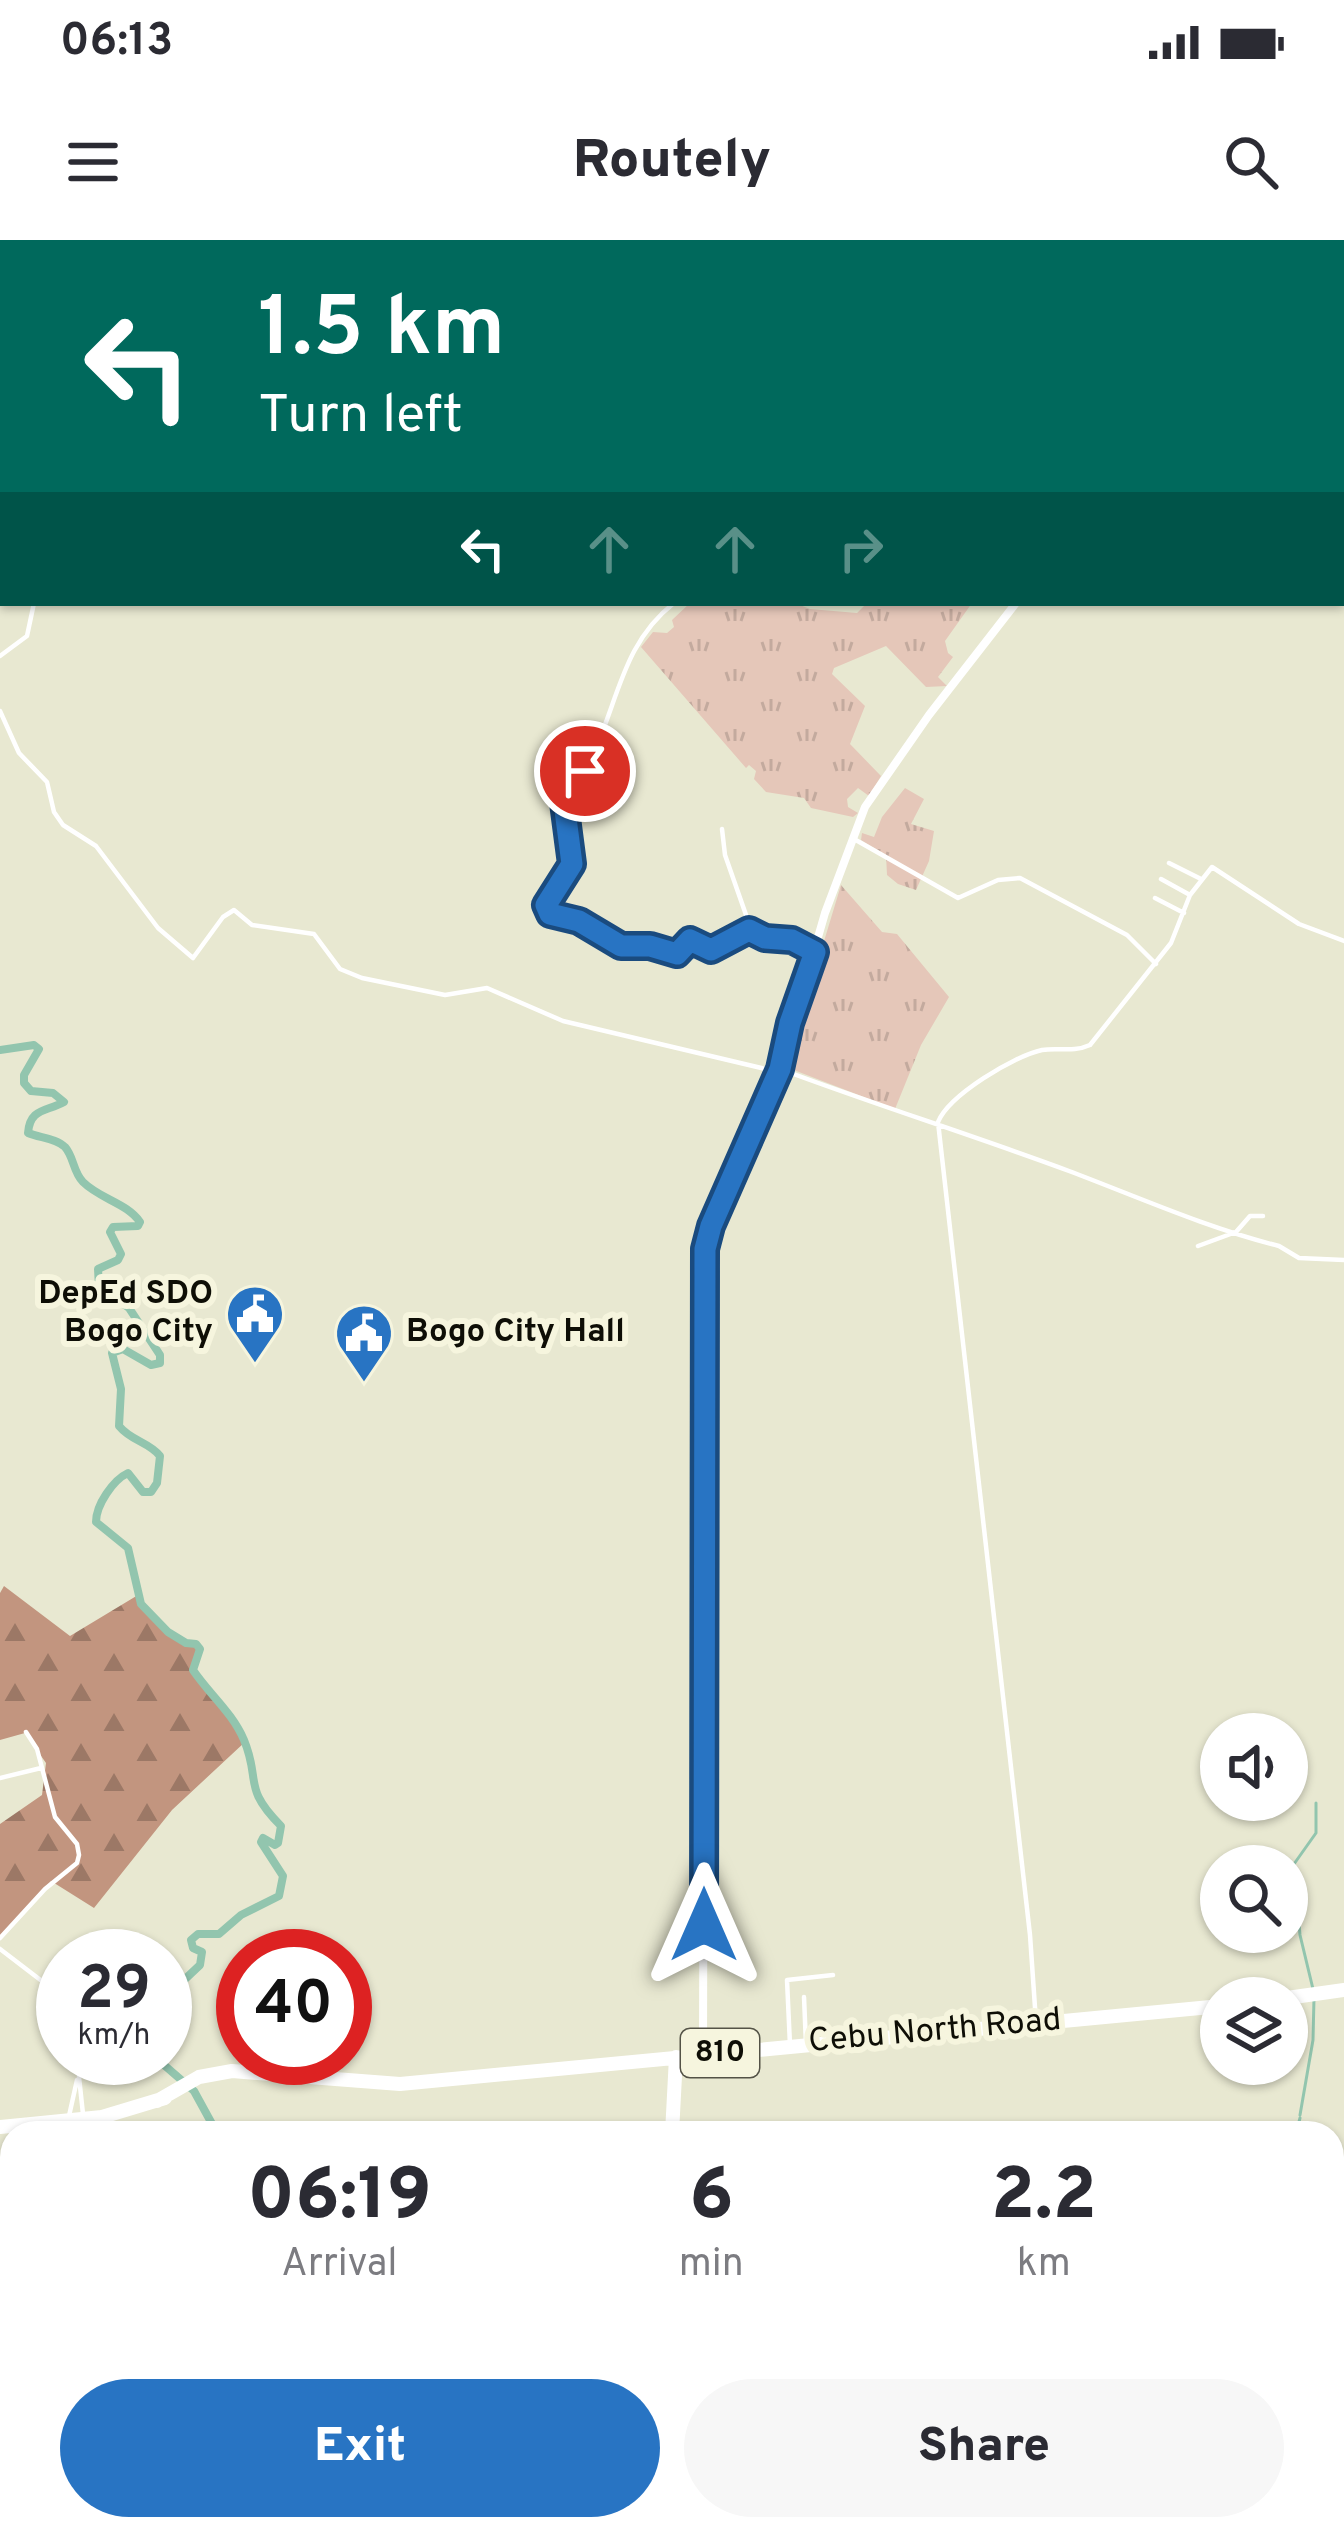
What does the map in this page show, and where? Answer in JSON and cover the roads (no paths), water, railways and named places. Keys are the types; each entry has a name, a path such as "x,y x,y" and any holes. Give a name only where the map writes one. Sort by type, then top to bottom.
{"highway":[{"path":"1308,1995 1344,1990"},
{"name":"Cebu North Road","path":"111,2121 219,2073 254,2070 400,2084 1200,2008"},
{"path":"673,2121 676,2056"}],"street":[{"path":"0,656 26,635 33,606"},
{"path":"670,606 636,646 618,679 616,698 585,771 563,795 572,864 540,913 579,921 621,946 650,946 670,954 677,954 690,940 711,950 749,930 753,935 792,940 815,952"},
{"path":"703,2054 705,1249 779,1071 790,1023 865,807 1014,606"},
{"path":"0,712 19,753 47,782 54,812 63,825 96,846 158,928 193,958 223,917 234,910 252,925 314,934 340,969 362,978 445,995 487,988 563,1021 779,1071 891,1111 938,1122 988,1145 1279,1246 1299,1258 1344,1260"},
{"path":"722,829 724,855 753,935"},
{"path":"854,839 958,898 998,880 1020,878 1127,935 1156,964"},
{"path":"1169,863 1201,879"},
{"path":"1036,2022 938,1122 967,1087 1004,1068 1042,1050 1074,1052 1090,1046 1164,953 1190,895 1212,867 1299,924 1344,941"},
{"path":"1161,879 1190,895"},
{"path":"1155,898 1184,913"},
{"path":"1150,958 1164,953"},
{"path":"1198,1246 1236,1232 1250,1216 1263,1216"},
{"path":"0,1938 79,1859 77,1844 56,1817 26,1732"},
{"path":"0,1778 42,1768"},
{"path":"0,1949 36,1977"},
{"path":"798,2045 787,1980 833,1975"},
{"path":"798,2045 804,1997"},
{"path":"76,2085 70,2100 77,2121"},
{"path":"77,2121 79,2085"}],"waterway":[{"path":"0,1050 34,1045 39,1049 24,1083 31,1091 53,1093 64,1102 36,1115 28,1133 61,1144 83,1182 140,1222 113,1227 110,1232 121,1254 98,1269 99,1287 129,1308 160,1355 160,1363 151,1365 123,1349 112,1353 121,1389 119,1426 160,1456 157,1483 151,1492 143,1492 128,1473 122,1476 102,1501 96,1522 128,1548 141,1604 168,1632 200,1649 193,1670 239,1730 261,1802 281,1826 278,1843 263,1838 261,1842 283,1876 279,1896 241,1915 219,1934 198,1934 192,1939"},
{"path":"1313,1989 1300,1935 1294,1864 1316,1833 1316,1803"},
{"path":"192,1944 202,1952 200,1965 192,1973"},
{"path":"1300,2115 1313,2040 1314,1998"},
{"path":"187,2085 210,2121"}],"place":[{"name":"DepEd SDO Bogo City","path":"255,1365"},
{"name":"Bogo City Hall","path":"364,1384"}]}
